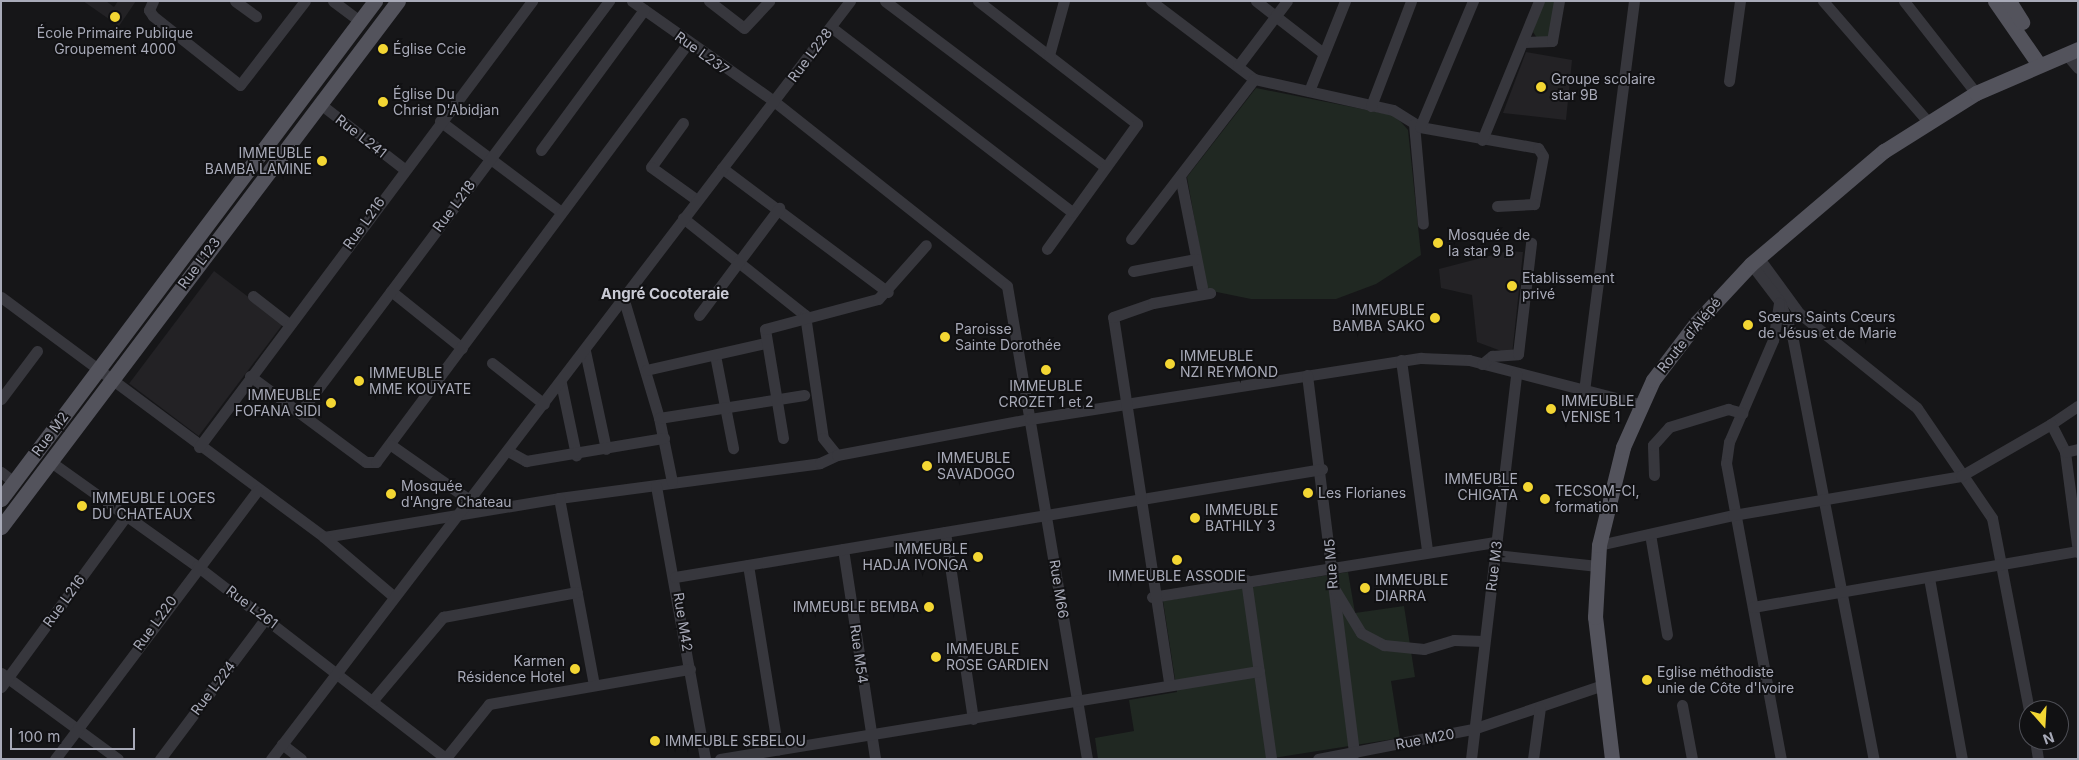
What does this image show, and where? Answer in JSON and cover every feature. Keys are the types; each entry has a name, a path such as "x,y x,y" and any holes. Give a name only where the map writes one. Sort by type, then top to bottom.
{"main road":[{"name":"Rue L123","path":"99,368 375,1"},
{"name":"Rue L123","path":"1,527 319,103 398,1"},
{"path":"2007,4 2033,42 2038,63"},
{"name":"Route d'Alépé","path":"1612,759 1600,686 1595,617 1599,545 1612,484 1639,404 1676,347 1755,261 1884,151 1976,93 2038,63 2072,51"},
{"name":"Rue M2","path":"1,499 99,368"}],"street":[{"path":"153,1 149,10 153,16 240,85 306,1"},
{"path":"235,1 256,16"},
{"path":"333,1 360,21"},
{"name":"Rue L216","path":"199,447 404,169 532,1"},
{"name":"Rue L218","path":"301,411 609,1"},
{"name":"Rue L237","path":"632,1 773,105 1007,286 1030,419"},
{"path":"708,1 749,28 769,1"},
{"name":"Rue L228","path":"271,759 392,595 456,516 471,501 585,351 622,297 773,105 850,1"},
{"path":"885,1 1105,168"},
{"path":"978,1 1137,124 1047,248"},
{"path":"1049,55 1064,1"},
{"path":"1152,1 1254,79 1393,110 1417,126 1482,140 1538,148 1543,156 1534,204 1497,206"},
{"path":"1256,1 1323,53"},
{"path":"1238,66 1287,1"},
{"path":"1309,91 1345,1"},
{"path":"1371,106 1411,1"},
{"path":"1423,224 1417,126 1473,1"},
{"path":"1482,140 1540,1"},
{"path":"1524,42 1552,41 1559,1"},
{"path":"1584,391 1634,1"},
{"path":"1730,81 1740,1"},
{"path":"1823,1 1928,122"},
{"path":"1904,1 1976,93"},
{"path":"542,150 644,10"},
{"path":"831,26 1072,212"},
{"path":"250,376 301,411 366,462 376,462 391,445 560,211 688,43"},
{"path":"2072,51 2078,68"},
{"path":"1131,239 1254,79"},
{"name":"Rue L241","path":"319,103 404,169"},
{"path":"440,121 560,211"},
{"path":"683,123 651,167 697,200"},
{"path":"722,168 779,208 888,292"},
{"path":"1169,682 1152,596 1112,325 1115,313 1206,290 1196,259 1180,176"},
{"path":"699,315 779,208"},
{"path":"683,218 740,260 807,321 823,438 838,454"},
{"path":"1482,364 1492,356 1518,354 1531,243"},
{"path":"783,438 765,343 765,329 807,321 888,292 926,245"},
{"path":"1133,271 1196,259"},
{"path":"1755,261 1782,298 1905,395 1932,427 1961,476 1992,518 2003,564 2027,700"},
{"path":"391,291 462,348"},
{"path":"253,296 289,324"},
{"path":"1,297 99,368 257,491 324,537 392,595"},
{"path":"622,297 660,418 672,482"},
{"path":"1782,298 1792,332 1874,759"},
{"path":"1781,759 1753,607 1733,515 1727,452 1773,340 1782,298"},
{"path":"1792,332 1799,313"},
{"path":"646,370 765,343"},
{"path":"1,398 37,351"},
{"path":"585,351 606,449"},
{"path":"715,354 733,448"},
{"path":"324,537 559,498 820,463 838,454 1030,419 1400,360 1439,356 1482,364 1639,404"},
{"path":"1400,360 1427,550"},
{"path":"492,363 544,404"},
{"name":"Rue M3","path":"1471,759 1516,374"},
{"name":"Rue M5","path":"1307,375 1322,469 1334,564 1333,586 1360,754"},
{"path":"561,383 576,455"},
{"path":"660,418 725,406 804,395"},
{"path":"1599,545 1733,515 1961,476 2051,424 2078,406"},
{"path":"1654,475 1653,445 1669,427 1728,409 1742,413"},
{"name":"Rue M66","path":"1030,419 1087,759"},
{"path":"1753,607 2078,551 2065,452 2051,424"},
{"path":"508,451 526,461 576,455 664,438"},
{"path":"391,445 471,501"},
{"path":"2065,452 2078,449"},
{"name":"Rue L261","path":"51,462 197,566 446,758"},
{"path":"675,577 1046,515 1138,497 1322,469"},
{"path":"1,472 14,482"},
{"name":"Rue M42","path":"656,486 675,577 705,759"},
{"name":"Rue L220","path":"55,759 197,566 257,491"},
{"path":"559,498 594,685"},
{"name":"Rue L216","path":"4,679 127,515"},
{"path":"945,532 973,719"},
{"path":"1650,534 1667,636"},
{"path":"1152,596 1334,564 1497,542"},
{"name":"Rue M54","path":"843,549 875,759"},
{"path":"1496,555 1597,566"},
{"path":"748,565 778,750"},
{"path":"1930,578 1962,759"},
{"path":"1246,580 1271,759"},
{"path":"1333,586 1361,633 1384,645 1424,649 1454,640 1484,641"},
{"path":"373,700 443,617 576,592"},
{"name":"Rue L224","path":"160,759 266,618"},
{"path":"446,758 490,704 690,669"},
{"path":"720,759 870,732 973,719 1078,702 1169,682 1259,671"},
{"path":"4,679 118,759"},
{"name":"Rue M20","path":"1318,759 1360,754 1473,729 1600,686"},
{"path":"1682,705 1692,759"},
{"path":"1534,759 1540,707"},
{"path":"282,744 301,759"}],"shaded area":[{"name":"École Primaire Publique Groupement 4000","path":"83,1 106,1 114,7 118,1 136,1 119,26"},
{"path":"1543,1 1557,1 1552,38 1537,38 1533,32"},
{"name":"Groupe scolaire star 9B","path":"1526,52 1572,60 1566,120 1503,113"},
{"path":"1256,88 1392,115 1401,122 1408,130 1421,255 1376,284 1336,299 1251,299 1207,290 1187,177"},
{"path":"1508,251 1523,252 1512,355 1477,342 1472,295 1441,288 1439,269"},
{"path":"214,271 283,323 199,436 129,384"},
{"path":"1348,572 1355,613 1404,606 1415,677 1391,681 1400,738 1267,759 1098,759 1095,738 1134,731 1129,700 1177,692 1163,601"}],"place":[{"name":"École Primaire Publique Groupement 4000","path":"115,17"},
{"name":"Église Ccie","path":"383,49"},
{"name":"Groupe scolaire star 9B","path":"1541,87"},
{"name":"Église Du Christ D'Abidjan","path":"383,102"},
{"name":"IMMEUBLE BAMBA LAMINE","path":"322,161"},
{"name":"Mosquée de la star 9 B","path":"1438,243"},
{"name":"Etablissement privé","path":"1512,286"},
{"name":"IMMEUBLE BAMBA SAKO","path":"1435,318"},
{"name":"Sœurs Saints Cœurs de Jésus et de Marie","path":"1748,325"},
{"name":"Paroisse Sainte Dorothée","path":"945,337"},
{"name":"IMMEUBLE NZI REYMOND","path":"1170,364"},
{"name":"IMMEUBLE CROZET 1 et 2","path":"1046,370"},
{"name":"IMMEUBLE MME KOUYATE","path":"359,381"},
{"name":"IMMEUBLE FOFANA SIDI","path":"331,403"},
{"name":"IMMEUBLE VENISE 1","path":"1551,409"},
{"name":"IMMEUBLE SAVADOGO","path":"927,466"},
{"name":"IMMEUBLE CHIGATA","path":"1528,487"},
{"name":"Les Florianes","path":"1308,493"},
{"name":"Mosquée d'Angre Chateau","path":"391,494"},
{"name":"TECSOM-CI, formation","path":"1545,499"},
{"name":"IMMEUBLE LOGES DU CHATEAUX","path":"82,506"},
{"name":"IMMEUBLE BATHILY 3","path":"1195,518"},
{"name":"IMMEUBLE HADJA IVONGA","path":"978,557"},
{"name":"IMMEUBLE ASSODIE","path":"1177,560"},
{"name":"IMMEUBLE DIARRA","path":"1365,588"},
{"name":"IMMEUBLE BEMBA","path":"929,607"},
{"name":"IMMEUBLE ROSE GARDIEN","path":"936,657"},
{"name":"Karmen Résidence Hotel","path":"575,669"},
{"name":"Eglise méthodiste unie de Côte d'Ivoire","path":"1647,680"},
{"name":"IMMEUBLE SEBELOU","path":"655,741"}],"district":[{"name":"Angré Cocoteraie","path":"665,294"}]}
